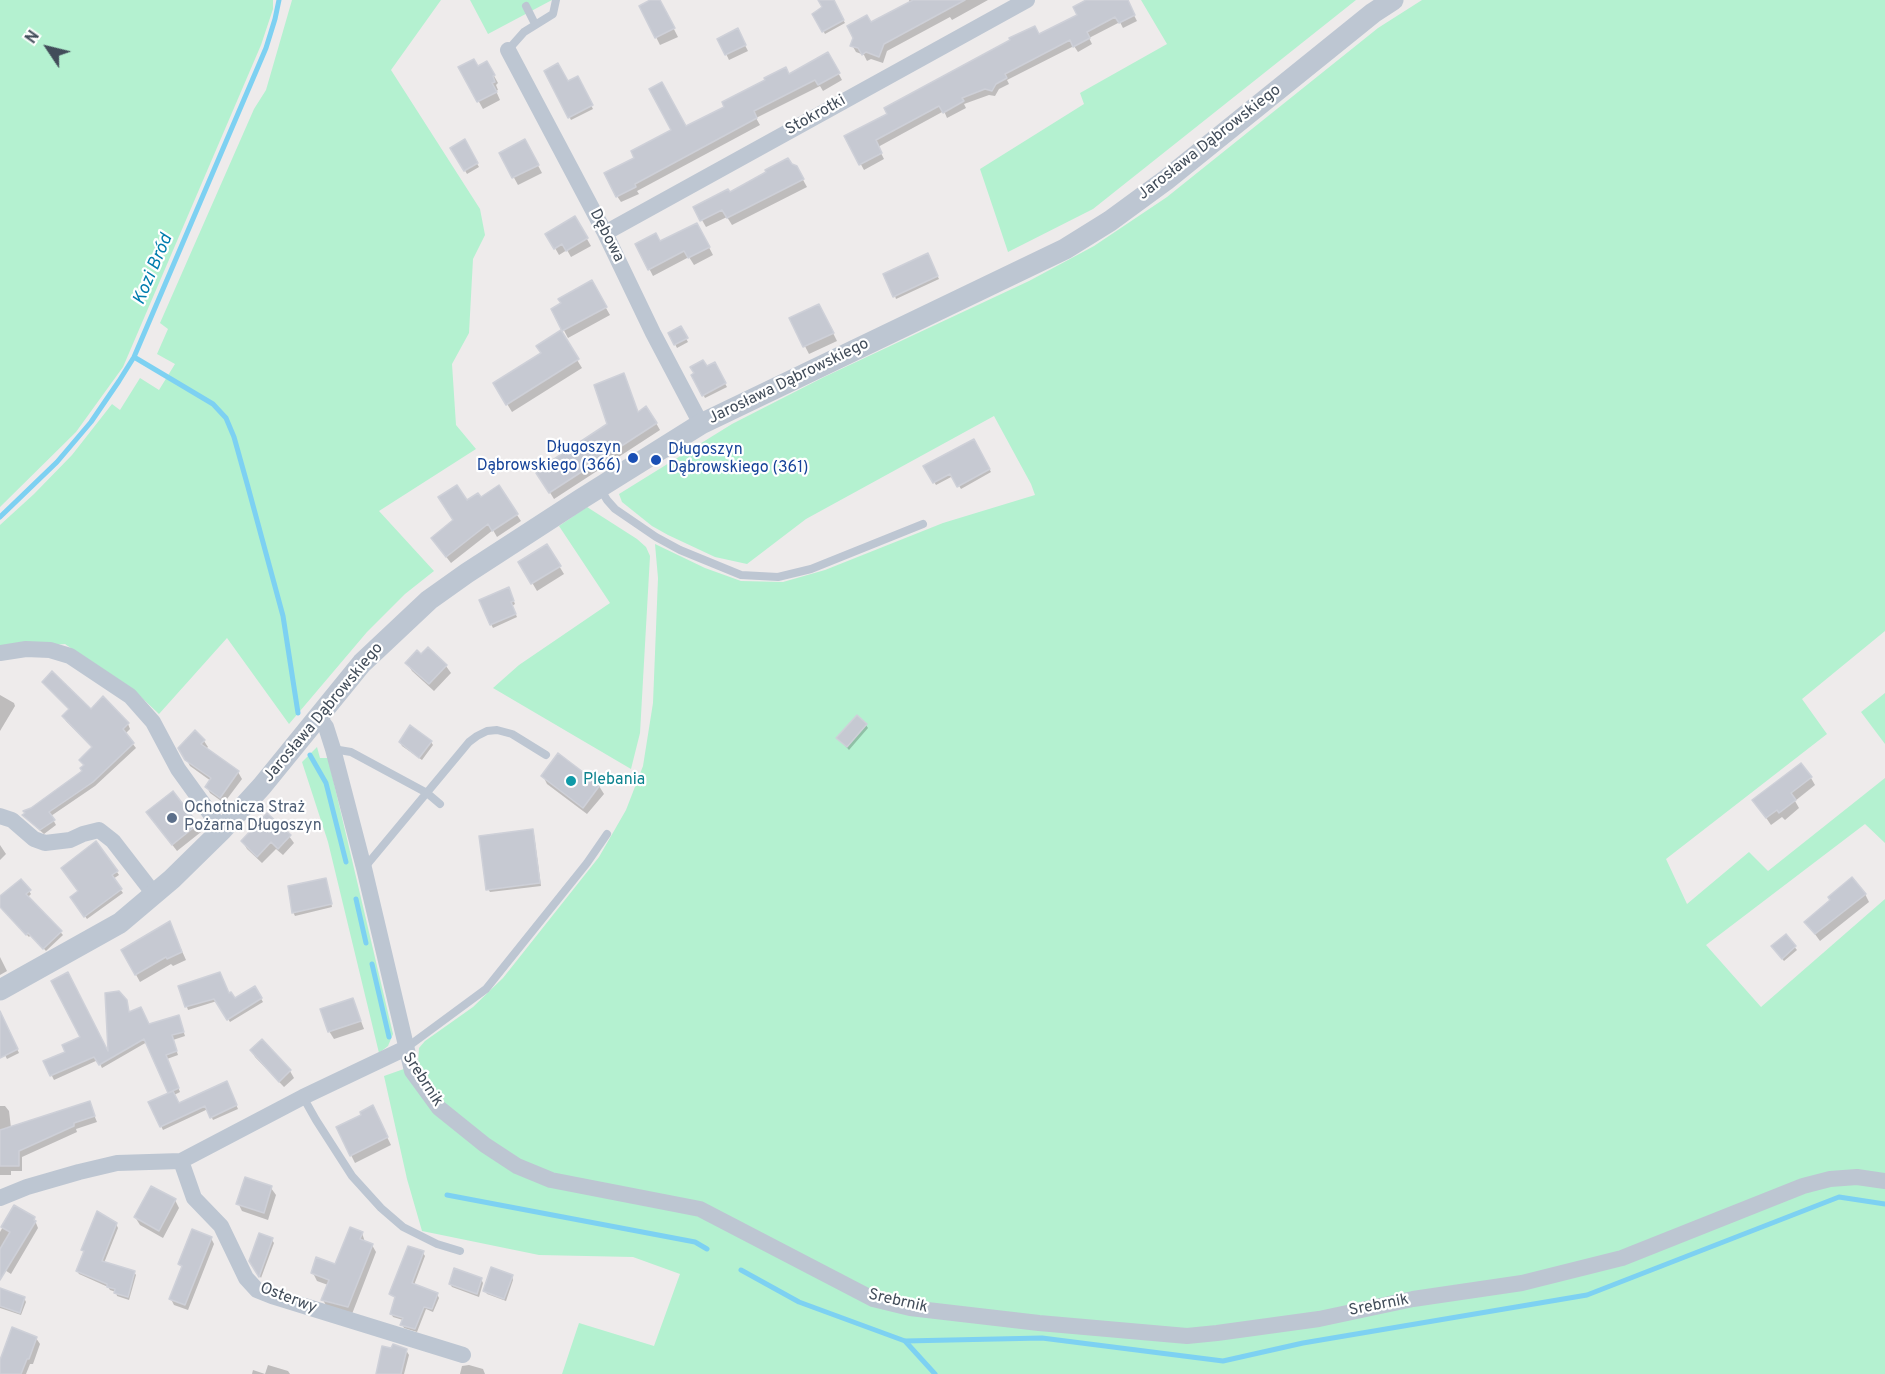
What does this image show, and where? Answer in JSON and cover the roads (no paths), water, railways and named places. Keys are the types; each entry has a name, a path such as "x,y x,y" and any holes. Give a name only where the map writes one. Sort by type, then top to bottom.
{"street":[{"name":"Stokrotki","path":"605,233 1027,0"},
{"name":"Jarosława Dąbrowskiego","path":"0,990 120,923 172,879 222,830 262,786 362,663 429,600 467,573 701,424 1065,249 1110,221 1166,180 1373,13 1393,0"},
{"name":"Dębowa","path":"508,50 605,233 653,333 701,424"},
{"path":"0,653 26,649 50,650 70,656 130,696 153,722 178,769 222,830"},
{"path":"318,716 326,727 333,749 364,868 406,1048"},
{"path":"0,816 12,820 34,839 45,843 70,840 99,830 113,841 154,894"},
{"name":"Srebrnik","path":"0,1198 27,1187 117,1163 181,1161 303,1097 406,1048 412,1071 439,1108 485,1145 517,1166 551,1180 700,1209 873,1299 910,1308 1187,1336 1319,1318 1413,1299 1522,1283 1622,1258 1803,1186 1830,1179 1857,1177 1885,1182"},
{"name":"Osterwy","path":"181,1161 194,1198 221,1226 246,1278 257,1290 463,1355"}],"lane":[{"path":"508,50 524,32 553,14 556,0"},
{"path":"526,6 535,24"},
{"path":"600,487 615,509 656,537 680,550 741,575 778,578 811,569 923,524"},
{"path":"364,868 469,742 477,736 487,731 497,730 512,734 546,754"},
{"path":"333,749 351,752 427,794 440,804"},
{"path":"406,1048 486,989 587,863 607,834"},
{"path":"303,1097 352,1176 381,1208 403,1227 437,1244 460,1251"}],"waterway":[{"name":"Kozi Bród","path":"0,517 57,462 91,422 134,357 266,48 279,0"},
{"path":"134,357 213,404 226,418 234,437 283,616 298,713"},
{"path":"310,755 326,783 346,862"},
{"path":"356,899 366,943"},
{"path":"372,964 389,1037"},
{"path":"447,1195 695,1242 707,1249"},
{"path":"741,1270 799,1302 905,1341 1042,1338 1223,1361 1303,1343 1587,1295 1839,1197 1885,1204"},
{"path":"905,1341 935,1374"}],"place":[{"name":"Długoszyn Dąbrowskiego (366)","path":"633,458"},
{"name":"Długoszyn Dąbrowskiego (361)","path":"656,460"},
{"name":"Plebania","path":"571,781"},
{"name":"Ochotnicza Straż Pożarna Długoszyn","path":"172,818"}]}
